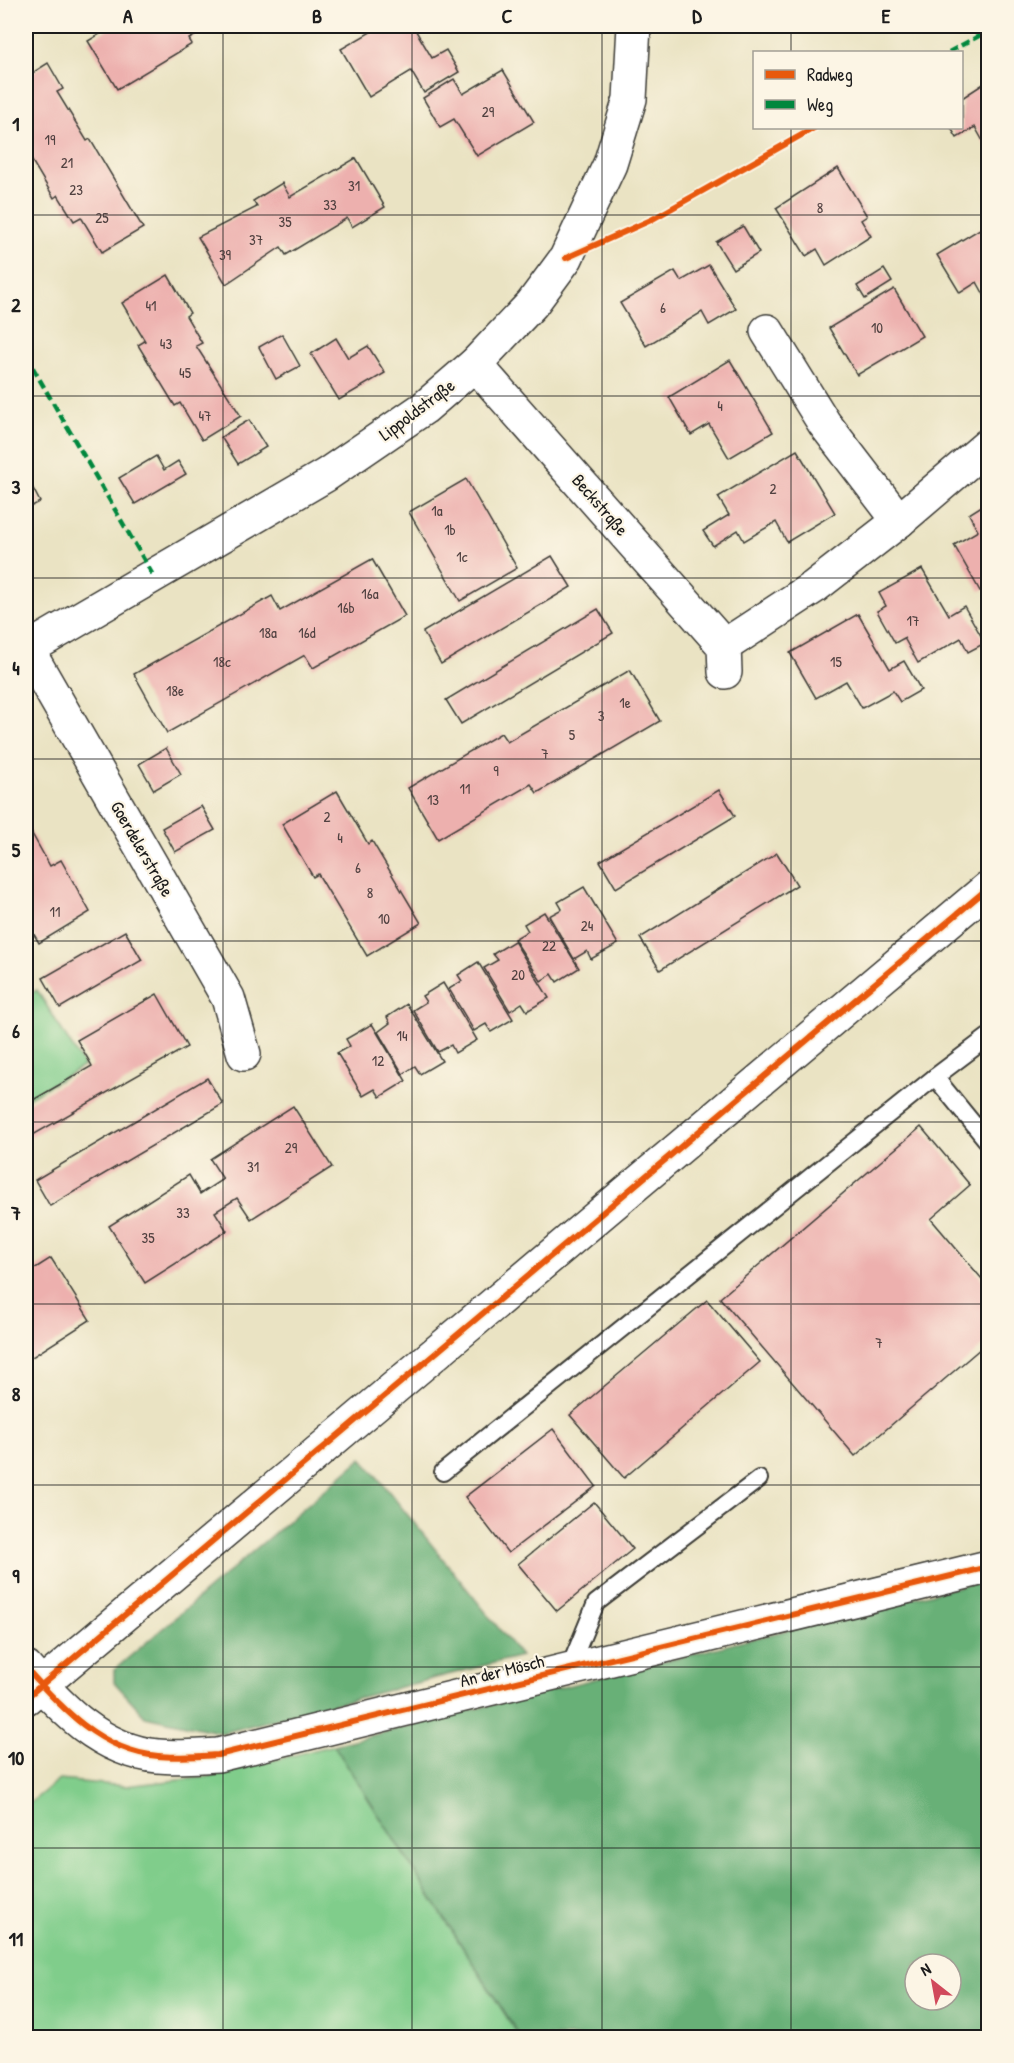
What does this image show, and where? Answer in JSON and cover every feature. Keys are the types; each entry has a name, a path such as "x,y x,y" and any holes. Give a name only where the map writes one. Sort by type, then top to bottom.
{"street":[{"name":"Lippoldstraße","path":"26,650 326,475 424,408 475,364 532,304 566,258 610,164 630,99 634,26"},
{"path":"767,331 824,423 899,521"},
{"name":"Beckstraße","path":"475,364 725,659 899,521 988,445"},
{"name":"Goerdelerstraße","path":"26,650 228,998 244,1054"},
{"path":"31,1684 988,888"},
{"name":"An der Mösch","path":"31,1684 112,1745 156,1756 218,1755 988,1567"}],"lane":[{"path":"442,1472 988,1037"},
{"path":"936,1077 988,1142"},
{"path":"569,1670 596,1604 759,1479"}],"green space":[{"path":"37,990 84,1066 26,1099 26,996"},
{"path":"362,1458 521,1656 222,1733 145,1716 114,1682 114,1670"},
{"path":"988,1579 988,2037 520,2037 334,1745"},
{"path":"334,1745 520,2038 26,2038 26,1806 59,1780 125,1786 207,1777"}],"building":[{"path":"109,26 212,26 189,39 192,44 117,89 88,41 110,28"},
{"path":"381,26 413,26 432,58 446,50 459,72 424,93 411,71 369,97 341,49"},
{"path":"48,63 63,89 57,92 87,141 90,139 143,228 102,252 81,217 74,221 58,195 54,198 26,151 26,77"},
{"path":"503,70 534,122 477,156 454,119 440,127 423,98 454,79 463,94"},
{"path":"988,81 988,150 975,127 957,138 952,129 963,129 963,97"},
{"path":"356,158 385,207 352,227 347,218 286,255 281,247 226,284 198,237 257,207 253,201 282,183 290,197"},
{"path":"838,168 867,216 861,220 871,236 826,265 817,249 806,256 776,208"},
{"path":"988,224 988,302 977,282 960,293 937,255"},
{"path":"743,226 759,253 733,269 716,242"},
{"path":"709,265 736,309 709,325 702,312 646,346 620,303 675,271 681,281"},
{"path":"884,269 892,282 865,299 857,286"},
{"path":"168,275 190,313 186,316 202,343 196,346 241,416 202,440 180,403 175,406 138,345 145,341 122,303"},
{"path":"894,289 922,336 857,375 829,328"},
{"path":"282,334 300,366 276,379 259,347"},
{"path":"336,338 348,358 368,346 385,373 339,400 311,354"},
{"path":"730,360 773,432 729,458 709,424 691,435 669,397"},
{"path":"249,420 266,447 238,464 221,437"},
{"path":"797,450 835,513 787,542 776,522 744,541 738,530 713,546 703,531 729,515 718,497"},
{"path":"156,456 164,470 178,461 186,474 135,504 119,478"},
{"path":"26,475 40,502 26,509"},
{"path":"466,479 517,568 460,601 409,512"},
{"path":"988,502 988,587 980,591 954,545 978,531 969,514"},
{"path":"552,556 571,587 441,664 423,632"},
{"path":"372,559 405,616 313,668 305,655 167,733 134,674 272,596 280,611"},
{"path":"922,569 949,615 964,606 985,643 968,652 961,638 918,663 904,638 895,643 877,611 886,606 879,593"},
{"path":"598,609 613,633 461,724 446,700"},
{"path":"858,614 890,669 904,661 921,690 900,702 893,691 862,708 846,681 816,698 790,653"},
{"path":"630,670 660,721 537,793 531,784 438,839 408,788 501,733 507,742"},
{"path":"166,748 181,774 154,790 139,764"},
{"path":"719,790 735,816 616,888 600,861"},
{"path":"337,791 368,844 372,841 421,923 367,956 318,874 313,877 282,824"},
{"path":"201,806 215,830 175,852 162,828"},
{"path":"26,823 50,866 61,860 90,912 39,943 26,921"},
{"path":"777,853 797,885 660,970 640,938"},
{"path":"584,887 618,944 591,959 587,951 574,959 549,916 562,909 558,902"},
{"path":"544,912 579,968 557,982 552,974 541,981 514,939 528,931 524,924"},
{"path":"125,931 142,960 60,1008 43,978"},
{"path":"514,941 549,998 527,1011 522,1003 510,1011 484,968 498,960 493,954"},
{"path":"478,962 513,1019 491,1032 486,1024 474,1031 449,989 462,981 458,975"},
{"path":"443,983 477,1040 455,1053 451,1045 438,1052 413,1010 426,1002 422,996"},
{"path":"157,994 187,1047 26,1139 26,1104 92,1066 77,1040"},
{"path":"407,1004 442,1061 420,1074 415,1066 403,1074 378,1032 390,1023 387,1017"},
{"path":"372,1024 406,1081 380,1097 375,1089 363,1096 337,1053 350,1046 346,1039"},
{"path":"207,1078 223,1104 50,1206 35,1180"},
{"path":"293,1106 332,1167 251,1219 237,1198 215,1212 227,1231 145,1283 109,1226 189,1175 200,1194 223,1179 210,1159"},
{"path":"921,1127 970,1185 931,1219 988,1286 988,1342 855,1456 720,1298"},
{"path":"51,1258 90,1320 26,1361 26,1274"},
{"path":"707,1300 760,1362 624,1478 570,1415"},
{"path":"553,1429 596,1486 508,1553 465,1497"},
{"path":"594,1502 633,1549 557,1611 518,1564"}],"marked path":[{"path":"951,51 988,31"},
{"path":"26,356 154,577"}],"cycle path":[{"path":"566,258 651,220 812,129"},
{"path":"26,1698 988,888"},
{"path":"26,1668 68,1712 100,1737 118,1746 158,1756 218,1755 988,1567"}]}
